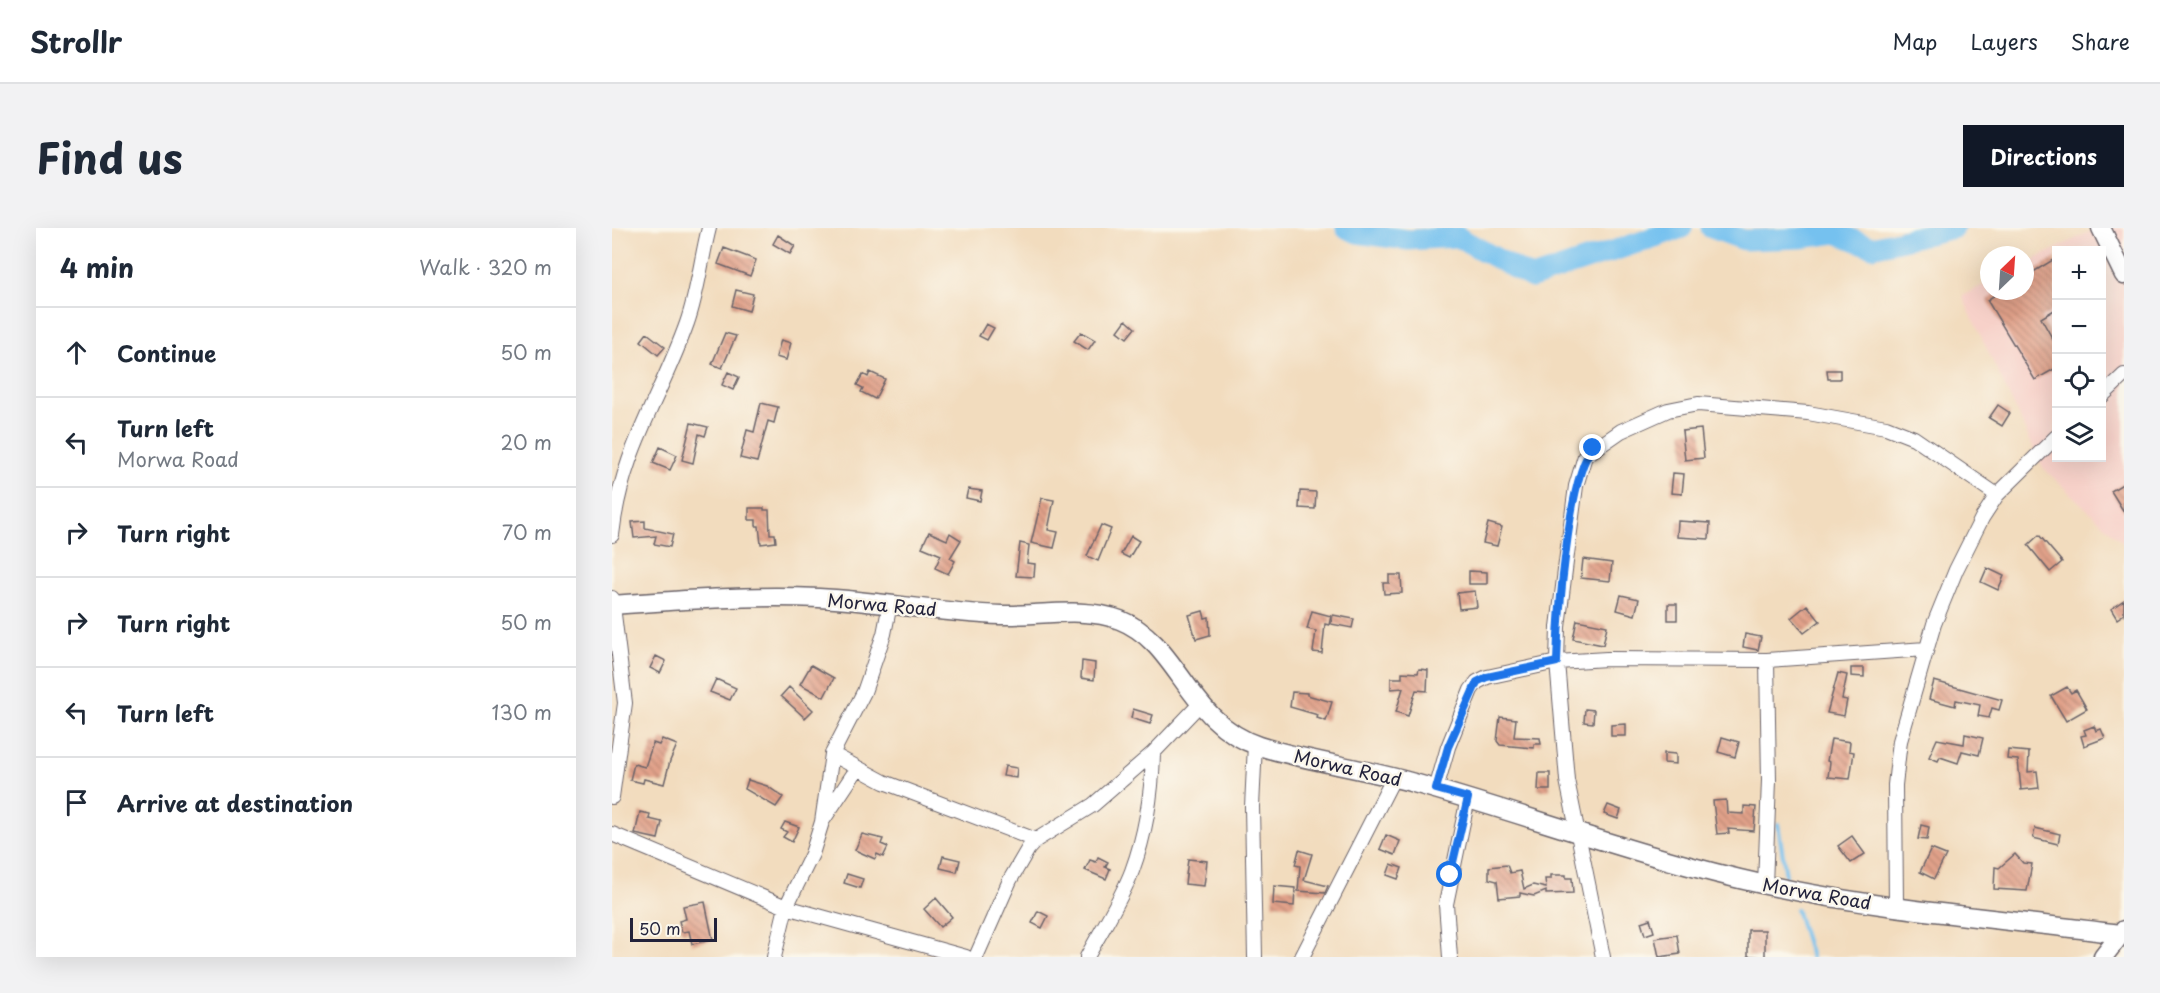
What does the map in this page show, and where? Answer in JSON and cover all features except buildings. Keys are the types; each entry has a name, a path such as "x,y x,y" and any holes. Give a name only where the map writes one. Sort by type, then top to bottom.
{"main road":[{"path":"2101,228 2124,275"},
{"name":"Morwa Road","path":"613,603 733,597 818,598 1001,615 1093,615 1121,620 1140,632 1160,651 1199,705 1230,732 1255,744 1322,762 1394,777 1468,798 1645,855 1765,885 1896,906 2122,932"},
{"path":"2103,957 2122,932"}],"street":[{"path":"612,535 615,507 627,461 687,321 709,228"},
{"path":"2106,392 2124,375"},
{"path":"1603,957 1567,780 1557,662 1558,627 1576,486 1585,456 1621,431 1668,410 1698,404 1808,413 1886,427 1914,438 1997,495"},
{"path":"1896,906 1895,785 1900,741 1926,649 1956,570 1982,518 1997,495 2052,442"},
{"path":"612,798 625,703 613,603"},
{"path":"774,957 786,907 812,854 822,822 832,754 864,692 884,634 890,604"},
{"path":"1436,789 1448,747 1477,682 1487,677 1557,662 1607,659 1767,660 1926,649"},
{"path":"1765,885 1769,780 1767,660"},
{"path":"976,957 1018,863 1036,840 1093,805 1153,753 1199,705"},
{"path":"1255,744 1252,807 1255,957"},
{"path":"1087,957 1132,872 1146,818 1152,783 1153,753"},
{"path":"832,754 857,769 1036,840"},
{"path":"822,822 857,769"},
{"path":"1302,957 1394,777"},
{"path":"1449,957 1446,904 1468,798"},
{"path":"612,834 786,907 966,957"}],"shaded area":[{"path":"2097,228 2124,228 2124,544 2043,468 1962,296 1980,287 1980,300 2034,300 2034,260 2052,250 2052,462 2106,462 2106,246 2061,246"}],"waterway":[{"path":"1346,228 1357,233 1408,240 1458,237 1532,278 1682,228"},
{"path":"1711,228 1744,240 1801,238 1836,233 1872,247 1954,228"},
{"path":"1778,824 1786,876"},
{"path":"1796,909 1811,957"}],"route":[{"path":"1450,875 1468,798 1436,789 1448,747 1471,690 1477,682 1487,677 1557,662 1558,627 1576,486 1585,456 1593,448"}]}
